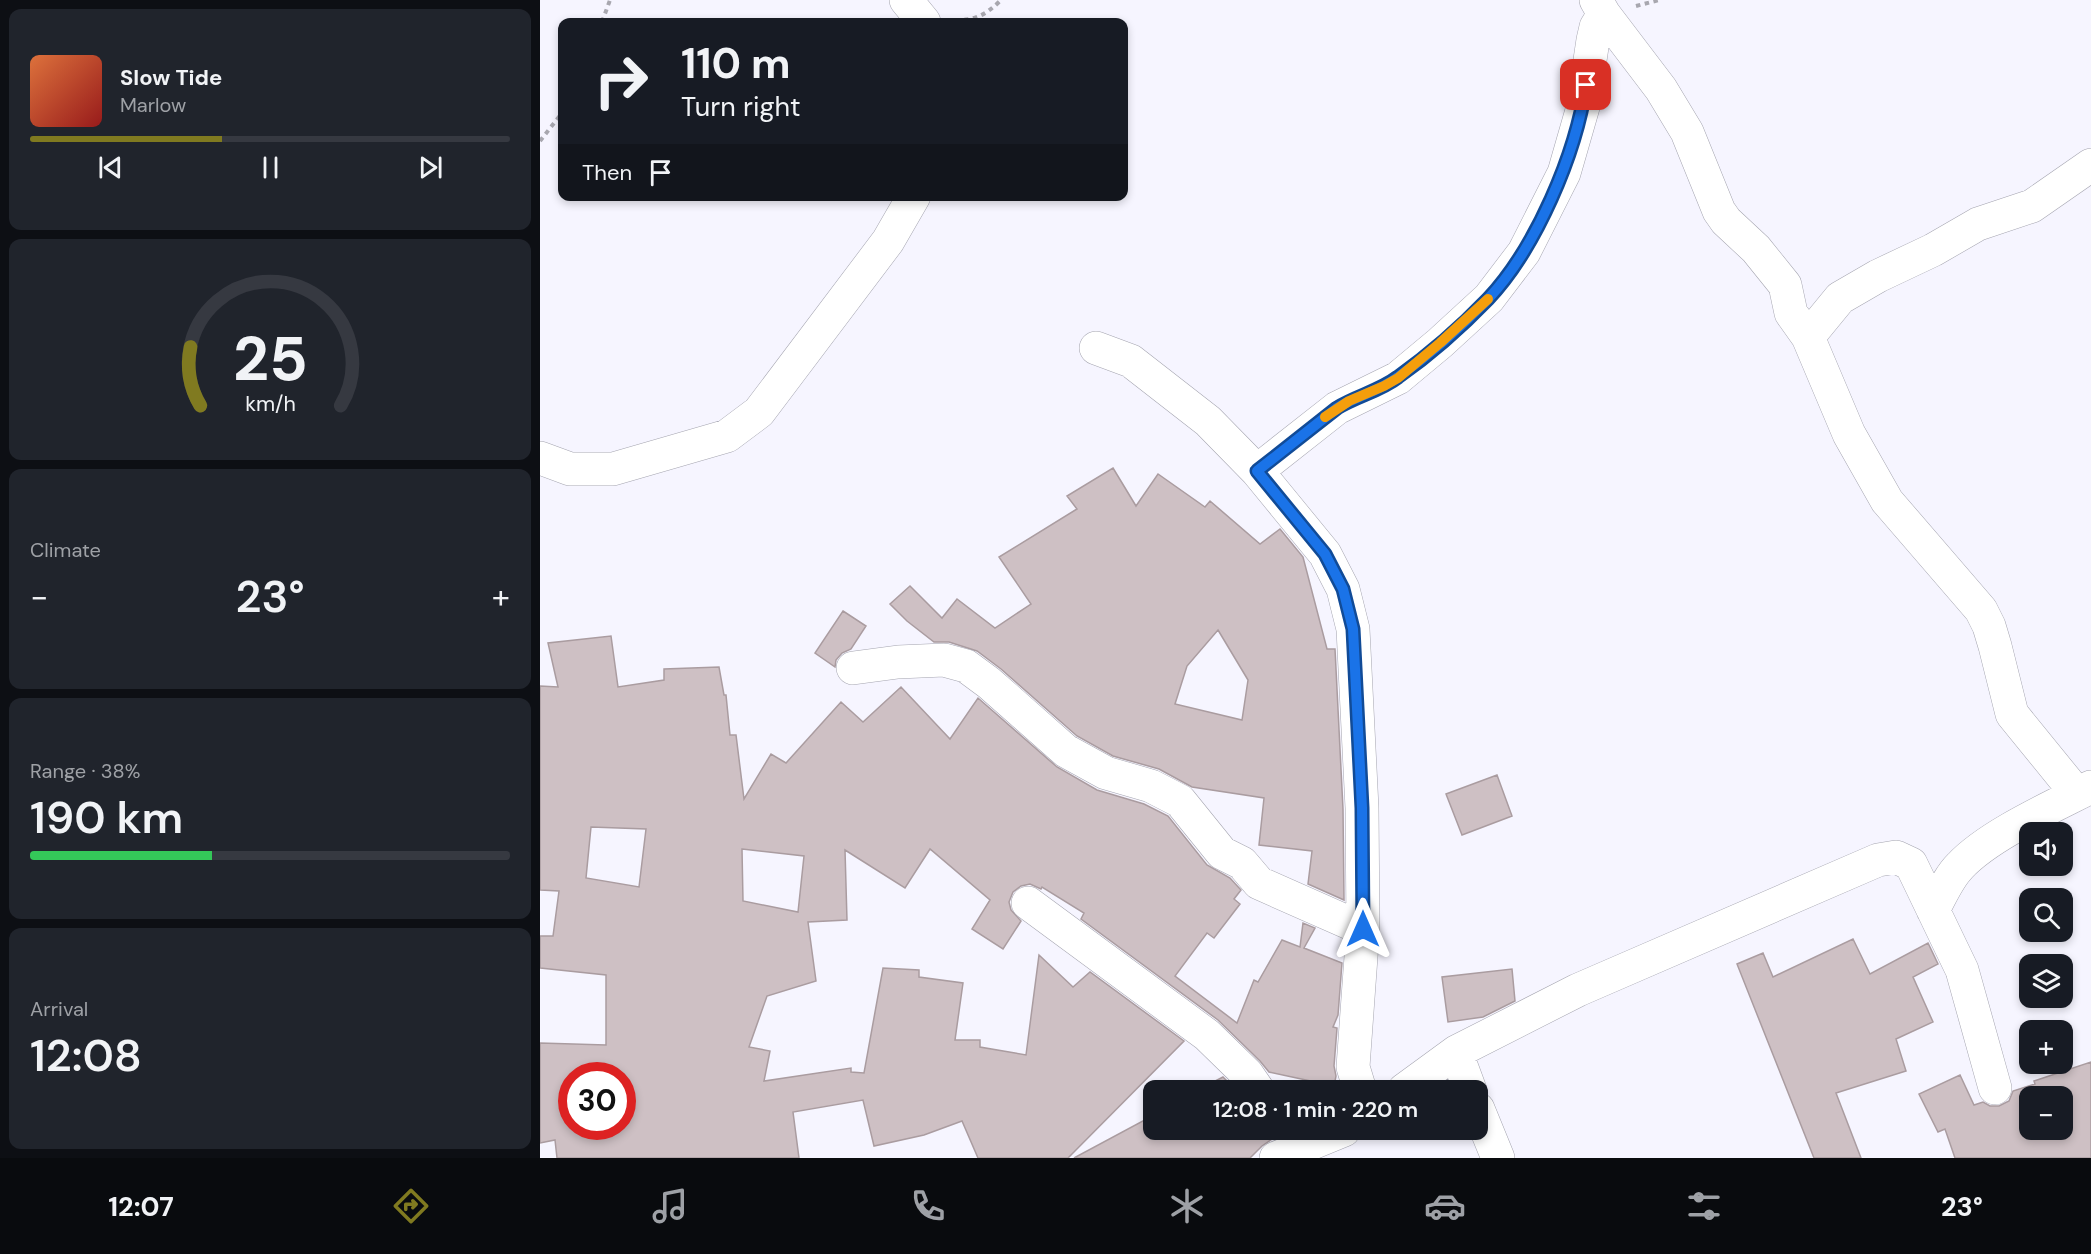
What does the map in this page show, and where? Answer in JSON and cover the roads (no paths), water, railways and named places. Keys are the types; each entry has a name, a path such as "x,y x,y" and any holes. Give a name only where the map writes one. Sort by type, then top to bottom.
{"street":[{"path":"1600,7 1661,89 1687,132 1719,211 1726,221 1756,249 1785,285 1791,313 1808,337 1850,434 1887,501 1981,610 1995,646 2012,714 2084,790 2010,830 1970,856 1958,868 1933,910"},
{"path":"1257,471 1337,408 1398,378 1489,298 1524,252 1564,173 1583,107 1600,7"},
{"path":"1808,337 1840,298 1878,276 1927,254 1978,224 2032,206 2091,165"},
{"path":"540,458 570,469 613,469 728,436 759,412 888,241 911,201"},
{"path":"1096,348 1131,362 1208,421 1257,471 1325,554 1343,589 1353,629 1362,808 1363,929 1353,1067 1357,1080"},
{"path":"853,668 898,662 944,660 966,666 1066,751 1106,773 1151,786 1180,801 1222,853 1242,863 1259,883 1363,929"},
{"path":"1418,1080 1456,1052 1578,990 1878,860 1896,857 1911,864 1962,970 1995,1088"},
{"path":"1028,903 1208,1035 1251,1080"},
{"path":"1456,1052 1466,1080"},
{"path":"1488,1134 1498,1158"},
{"path":"1284,1146 1306,1140"}]}
